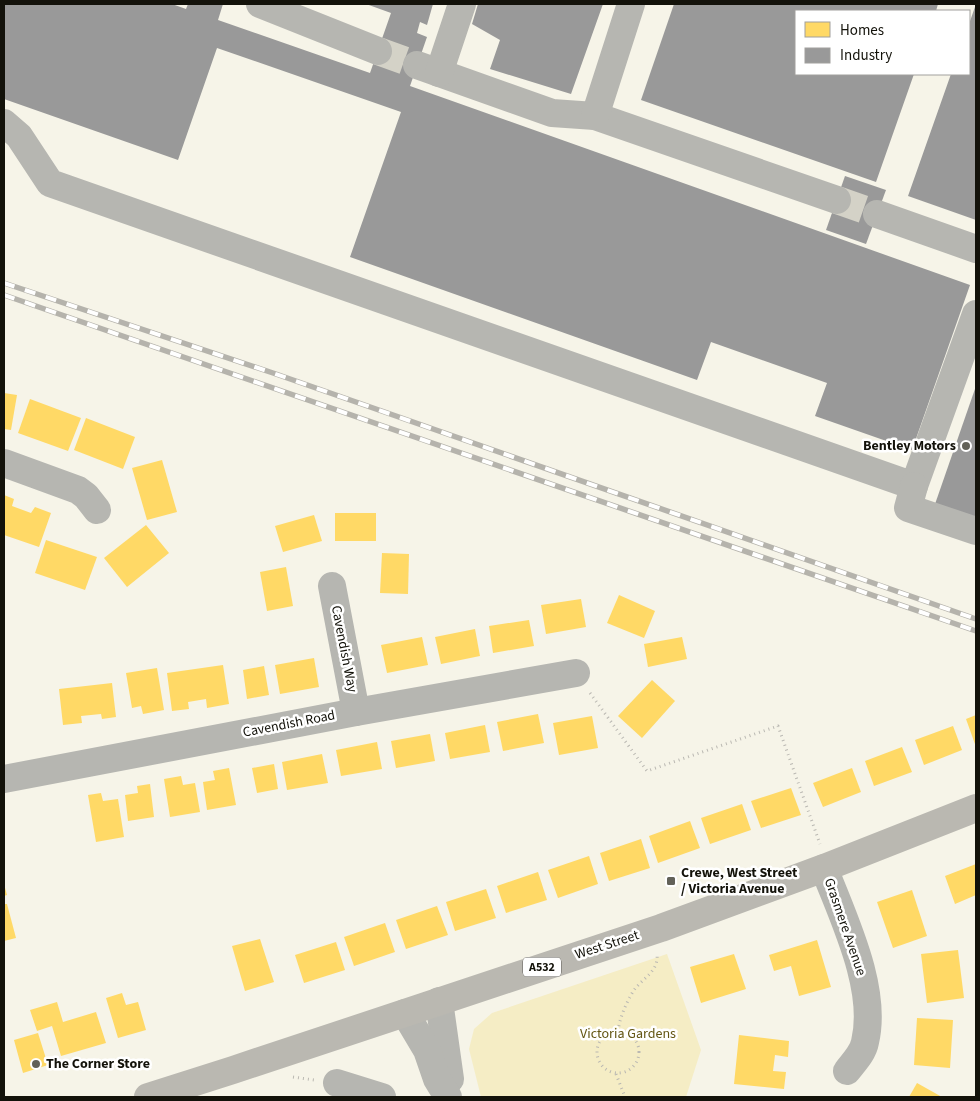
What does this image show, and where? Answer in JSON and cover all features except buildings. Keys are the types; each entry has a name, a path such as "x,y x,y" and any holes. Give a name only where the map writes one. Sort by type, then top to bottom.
{"main road":[{"name":"West Street","path":"148,1097 651,931 826,867 976,808"}],"street":[{"path":"260,4 378,51"},
{"path":"462,4 428,69 552,113 595,116 837,200"},
{"path":"595,116 631,4"},
{"path":"4,123 19,136 50,183 914,486"},
{"path":"877,214 976,249"},
{"path":"976,314 914,486 908,508 976,532"},
{"path":"4,463 78,490 86,496 97,510"},
{"name":"Cavendish Way","path":"332,586 356,712"},
{"name":"Cavendish Road","path":"4,779 356,712 576,673"},
{"name":"Grasmere Avenue","path":"826,867 858,957 866,997 867,1021 865,1043 862,1052 847,1071"},
{"path":"439,1001 451,1077 448,1096"},
{"path":"405,1012 427,1050 437,1079 448,1096"},
{"path":"337,1083 382,1097"}],"path":[{"path":"576,673 647,771 778,726 826,867"},
{"path":"618,1031 627,1004 635,989 653,970 658,961 651,931"},
{"path":"618,1031 626,1032 633,1037 638,1044 640,1053 636,1065 624,1073 616,1074 606,1070 600,1064 597,1050 603,1037 618,1031"},
{"path":"616,1074 625,1097"}],"green space":[{"name":"Victoria Gardens","path":"667,954 701,1050 686,1097 481,1097 469,1049 474,1029 492,1013"}],"tunnel":[{"path":"378,51 417,65"},
{"path":"837,200 877,214"}],"railway":[{"path":"4,283 273,373 976,619"},
{"path":"4,295 976,631"}],"place":[{"name":"Bentley Motors","path":"966,446"},
{"name":"Crewe, West Street / Victoria Avenue","path":"671,881"},
{"name":"The Corner Store","path":"36,1064"}]}
